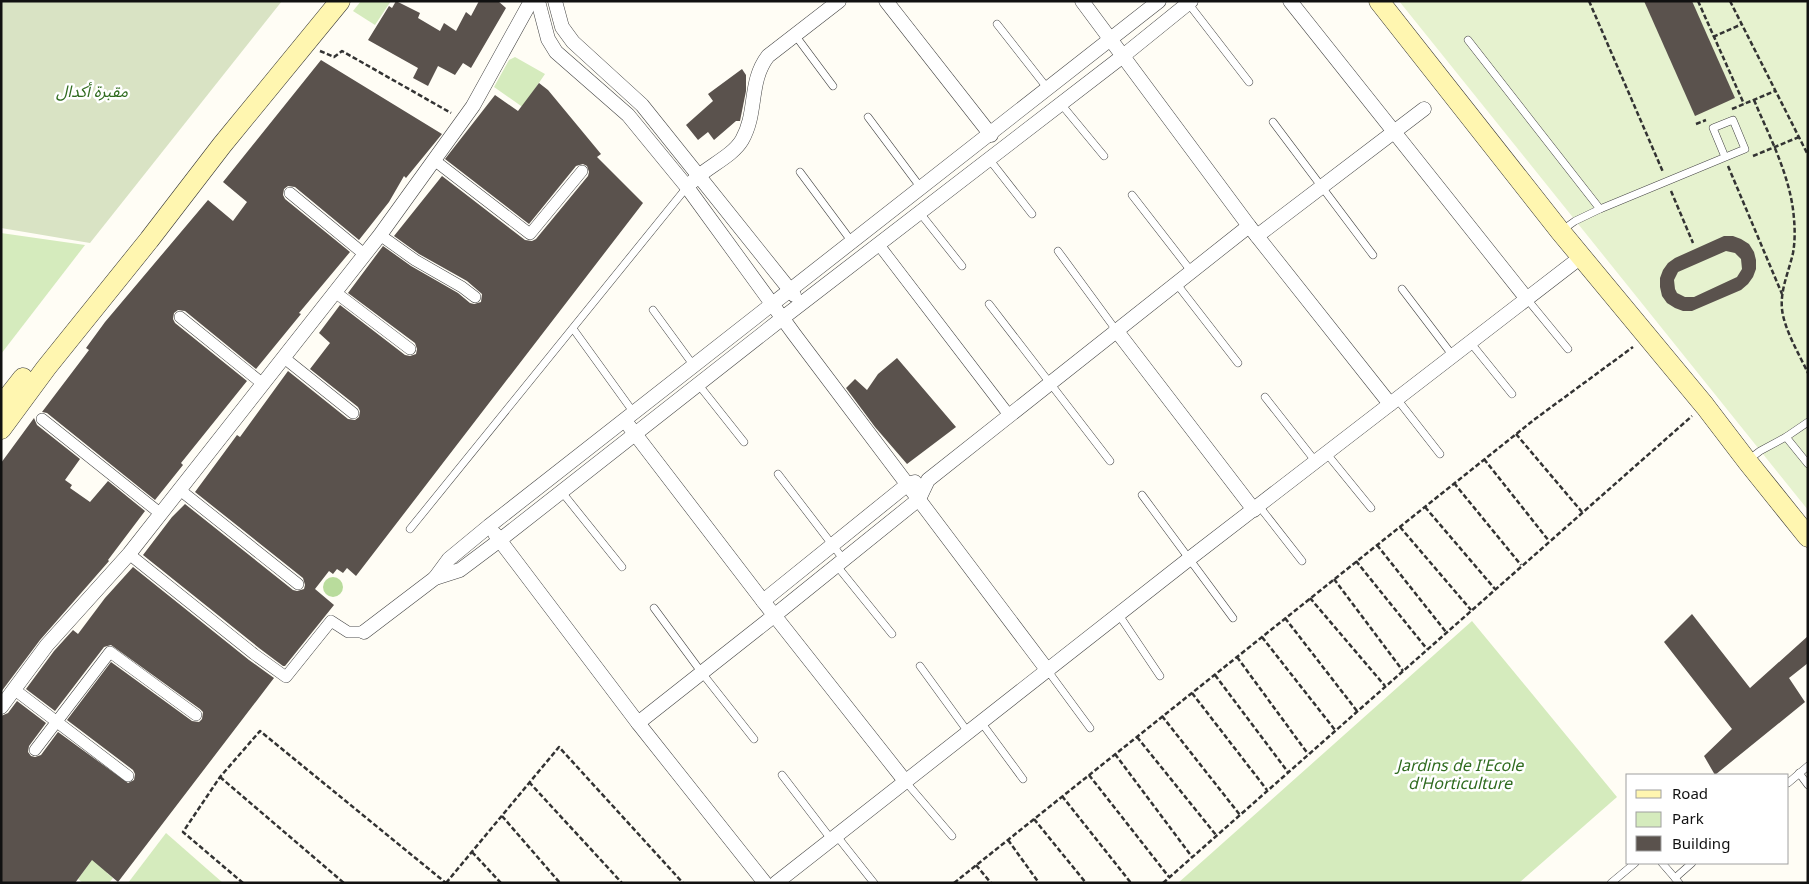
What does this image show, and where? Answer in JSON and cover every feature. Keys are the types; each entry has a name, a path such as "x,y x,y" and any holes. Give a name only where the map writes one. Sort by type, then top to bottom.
{"main road":[{"path":"1,406 230,114 323,1"},
{"path":"1,429 92,309 149,240 222,145 340,1"},
{"path":"1379,1 1560,232 1705,406 1746,461 1808,537"}],"street":[{"path":"555,1 562,27 573,42 642,105 801,304"},
{"path":"688,188 698,176 741,141 751,115 756,76 768,56 839,1"},
{"path":"886,1 991,134"},
{"path":"1082,1 1253,231 1394,401"},
{"path":"129,554 254,654 286,677 330,621 348,632 364,632 435,578 448,559 489,526 630,417 790,289 1112,40 1159,1"},
{"path":"1290,1 1527,299"},
{"path":"435,578 460,570 500,540 1190,2"},
{"path":"1,707 47,646 129,554 380,234 463,120 522,20 539,3"},
{"path":"539,3 548,39 556,52 628,115 688,188 784,317 794,334 1048,671"},
{"path":"638,723 919,499 928,480 1191,271 1321,186 1424,109"},
{"path":"434,160 530,234 582,171"},
{"path":"290,193 364,254"},
{"path":"867,230 1009,416"},
{"path":"380,234 415,260 462,287 475,297"},
{"path":"776,883 1189,559 1581,257"},
{"path":"335,292 410,349"},
{"path":"180,317 263,384"},
{"path":"1116,330 1257,508"},
{"path":"283,357 353,413"},
{"path":"630,417 634,434 905,781"},
{"path":"42,419 161,514"},
{"path":"763,601 908,484 928,480"},
{"path":"180,490 298,584"},
{"path":"489,526 638,723 765,883"},
{"path":"35,750 110,652 196,716"},
{"path":"14,690 128,776"}],"lane":[{"path":"1190,2 1249,82"},
{"path":"997,24 1048,89"},
{"path":"795,35 833,86"},
{"path":"1468,40 1600,209"},
{"path":"1061,104 1104,156"},
{"path":"868,117 921,188"},
{"path":"1560,232 1575,221 1600,209 1745,149 1733,120 1713,128 1725,157"},
{"path":"1273,122 1373,255"},
{"path":"989,159 1032,214"},
{"path":"800,172 852,242"},
{"path":"410,529 688,188"},
{"path":"1132,195 1191,271"},
{"path":"920,213 962,266"},
{"path":"1058,251 1116,330"},
{"path":"1176,283 1238,363"},
{"path":"1402,289 1454,356"},
{"path":"1527,299 1568,349"},
{"path":"989,304 1110,461"},
{"path":"653,310 694,366"},
{"path":"574,330 630,417"},
{"path":"1470,342 1512,394"},
{"path":"698,384 744,442"},
{"path":"1265,397 1321,458 1371,508"},
{"path":"1394,401 1440,454"},
{"path":"1746,461 1808,422"},
{"path":"1786,437 1808,464"},
{"path":"778,474 832,544 840,563 892,634"},
{"path":"562,491 622,567"},
{"path":"1142,495 1233,618"},
{"path":"1257,508 1302,561"},
{"path":"654,608 754,739"},
{"path":"1119,615 1160,676"},
{"path":"920,666 968,732"},
{"path":"1048,671 1090,728"},
{"path":"981,722 1023,779"},
{"path":"1789,782 1808,766"},
{"path":"1799,773 1808,785"},
{"path":"782,775 874,883"},
{"path":"905,781 952,836"},
{"path":"1611,883 1634,864"},
{"path":"1663,864 1677,880 1691,864"}],"path":[{"path":"1589,1 1693,243"},
{"path":"1698,1 1744,104"},
{"path":"1730,1 1808,155"},
{"path":"1714,37 1742,24"},
{"path":"305,45 334,58 342,51 463,120"},
{"path":"1728,111 1776,91"},
{"path":"1754,100 1788,186 1795,227 1793,252 1782,294 1783,318 1808,372"},
{"path":"1696,124 1712,118"},
{"path":"1747,158 1799,137"},
{"path":"1725,157 1782,294"},
{"path":"954,883 1484,459 1646,337"},
{"path":"1163,883 1549,541 1705,406"},
{"path":"1516,434 1582,512"},
{"path":"1484,459 1549,541"},
{"path":"1454,483 1521,566"},
{"path":"1425,506 1495,589"},
{"path":"1400,527 1471,610"},
{"path":"1377,545 1446,632"},
{"path":"1356,561 1427,649"},
{"path":"1334,579 1403,671"},
{"path":"1310,598 1385,686"},
{"path":"1285,618 1357,711"},
{"path":"1262,637 1335,730"},
{"path":"1237,657 1308,754"},
{"path":"1215,674 1288,772"},
{"path":"1192,692 1267,790"},
{"path":"1162,716 1240,815"},
{"path":"243,883 183,832 220,776 260,731 446,883 559,747 683,883"},
{"path":"1137,737 1216,835"},
{"path":"1115,754 1192,857"},
{"path":"1089,774 1169,877"},
{"path":"220,776 344,883"},
{"path":"529,782 622,883"},
{"path":"1062,796 1131,883"},
{"path":"502,816 560,883"},
{"path":"1034,819 1086,883"},
{"path":"1008,840 1039,883"},
{"path":"472,852 500,883"},
{"path":"976,865 991,883"},
{"path":"958,879 960,883"}],"green space":[{"name":"مقبرة أكدال","path":"1,1 282,1 90,243 1,228"},
{"path":"361,1 391,1 375,25 353,11"},
{"path":"1399,1 1808,1 1808,510"},
{"path":"515,57 545,74 530,96 531,113 494,87 509,60"},
{"path":"1,233 85,245 1,354"},
{"path":"333,577 340,580 343,587 340,594 333,597 326,594 323,587 326,580"},
{"name":"Jardins de I'Ecole d'Horticulture","path":"1472,621 1617,797 1519,883 1178,883"},
{"path":"166,833 223,883 128,883"},
{"path":"95,855 114,863 107,873 113,878 109,883 83,883 78,879"}],"building":[{"path":"396,1 420,13 418,18 440,31 444,23 456,31 466,12 471,16 479,1 498,1 506,8 471,68 463,63 455,75 438,66 428,86 413,78 418,68 368,40 389,6 392,8"},
{"path":"1644,1 1692,1 1735,98 1695,116"},
{"path":"321,60 442,134 406,178 404,176 389,202 359,240 295,187 288,186 284,189 283,195 285,199 350,252 299,313 301,314 256,369 185,311 178,310 174,313 173,319 175,323 247,381 181,463 183,465 155,500 47,413 42,412 89,350 86,348 105,322 208,200 233,221 247,202 223,182"},
{"path":"742,69 746,75 746,91 740,121 736,121 714,140 708,132 698,140 686,125 713,101 708,94"},
{"path":"539,83 548,90 601,154 597,157 643,203 356,576 347,568 343,573 337,569 333,574 329,571 315,589 334,605 285,666 283,666 143,555 172,517 185,504 293,590 304,589 303,578 195,492 237,435 240,437 288,371 348,419 355,420 359,417 360,411 358,407 310,369 330,343 319,333 340,305 405,355 416,354 415,343 348,293 383,246 411,266 458,293 470,303 481,302 482,294 467,281 419,254 394,236 442,176 525,240 532,241 536,239 588,176 587,166 583,164 576,166 529,224 445,159 495,95 518,111"},
{"path":"1724,236 1733,236 1749,244 1754,252 1756,269 1748,284 1741,290 1692,311 1683,311 1667,303 1662,296 1660,287 1660,278 1663,270 1675,258","holes":["1726,251 1735,253 1741,259 1742,269 1737,277 1694,297 1685,297 1677,293 1674,280 1678,272"]},
{"path":"897,358 956,427 907,464 875,427 846,388 855,379 867,390 878,374"},
{"path":"34,418 37,425 80,459 65,480 72,485 70,488 90,502 108,481 145,511 109,561 40,640 1,692 1,463"},
{"path":"133,567 274,678 118,882 92,860 75,883 1,883 1,716 8,713 17,701 46,723 29,746 28,752 31,756 41,755 58,732 128,783 134,780 135,774 133,770 67,720 111,662 192,721 199,722 202,719 203,712 200,709 111,645 104,647 55,711 26,689 54,651 73,630 78,634 105,598"},
{"path":"1692,614 1750,688 1808,636 1808,663 1789,678 1805,702 1714,774 1704,756 1732,729 1664,642"}]}
